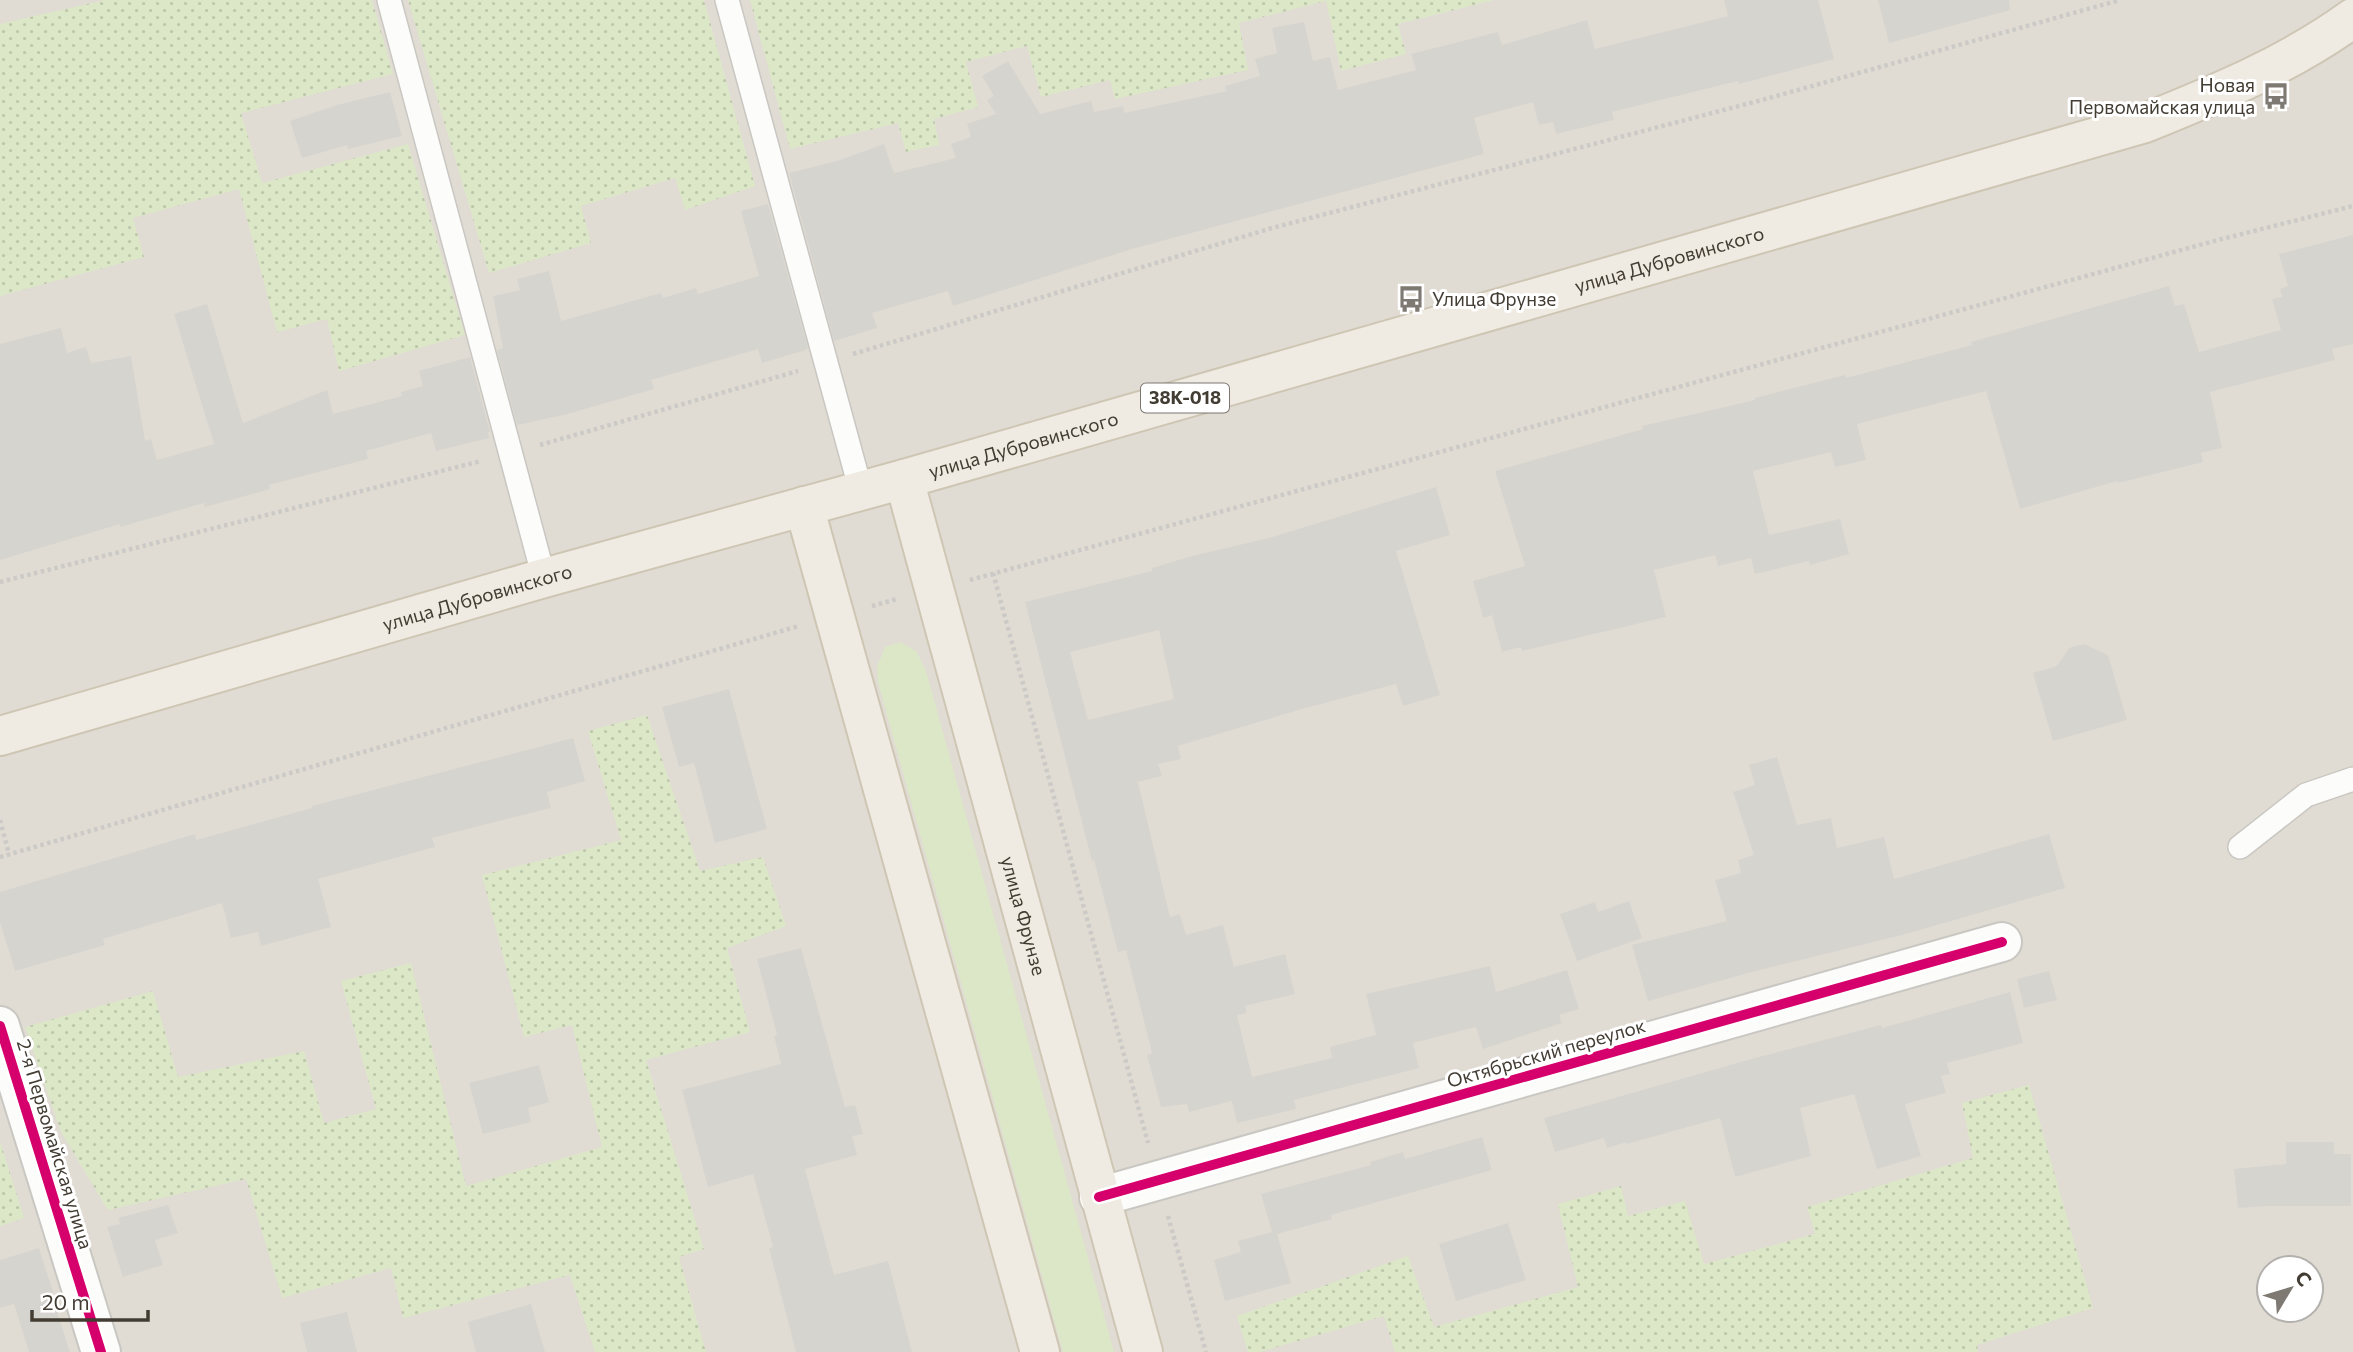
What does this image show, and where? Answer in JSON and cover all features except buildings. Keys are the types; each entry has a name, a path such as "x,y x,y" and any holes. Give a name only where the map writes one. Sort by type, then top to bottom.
{"main road":[{"name":"улица Дубровинского","path":"0,736 544,578 904,479 2145,123 2241,84 2328,36 2353,18"},
{"name":"улица Фрунзе","path":"904,479 1143,1352"},
{"path":"804,506 1040,1352"}],"street":[{"name":"Октябрьский переулок","path":"1099,1197 2002,942"},
{"name":"2-я Первомайская улица","path":"0,1027 101,1352"}],"lane":[{"path":"389,0 544,578"},
{"path":"727,0 861,491"},
{"path":"2240,847 2306,795 2353,779"}],"path":[{"path":"0,582 510,453 825,363 1272,228 1762,100 2120,0"},
{"path":"0,857 836,615 2218,240 2353,206"},
{"path":"993,573 1206,1352"},
{"path":"0,820 9,854"}],"shaded area":[{"path":"0,0 2353,0 2353,1352 0,1352"}],"green space":[{"path":"105,0 372,0 393,74 241,113 262,183 408,144 465,335 339,371 327,319 277,332 239,189 133,218 144,257 0,296 0,24"},
{"path":"408,0 704,0 755,186 685,210 675,178 581,206 591,243 489,273"},
{"path":"750,0 1494,0 1398,24 1406,54 1341,71 1326,1 1239,23 1248,70 1115,99 1110,80 1041,97 1027,46 966,62 978,107 934,119 939,145 906,152 898,123 790,149"},
{"path":"900,642 916,651 926,671 1114,1352 1063,1352 878,682 877,667 885,647"},
{"path":"647,715 700,871 763,857 786,926 727,948 750,1032 646,1060 704,1249 679,1257 706,1352 595,1352 570,1275 403,1318 391,1268 282,1298 246,1179 108,1210 61,1132 25,1027 153,991 178,1077 304,1051 324,1123 376,1109 341,981 411,963 466,1186 602,1147 572,1025 524,1037 482,875 621,840 588,731"},
{"path":"2029,1085 2093,1308 1977,1345 1978,1352 1395,1352 1384,1316 1260,1352 1248,1352 1237,1316 1408,1256 1434,1327 1578,1287 1558,1204 1621,1186 1628,1216 1685,1201 1704,1264 1815,1234 1807,1207 1973,1158 1962,1103"},
{"path":"0,1141 24,1218 0,1226"}],"cycle path":[{"path":"1099,1197 2002,942"},
{"path":"0,1026 101,1352"}],"place":[{"name":"Новая Первомайская улица","path":"2276,96"},
{"name":"Улица Фрунзе","path":"1411,299"}]}
